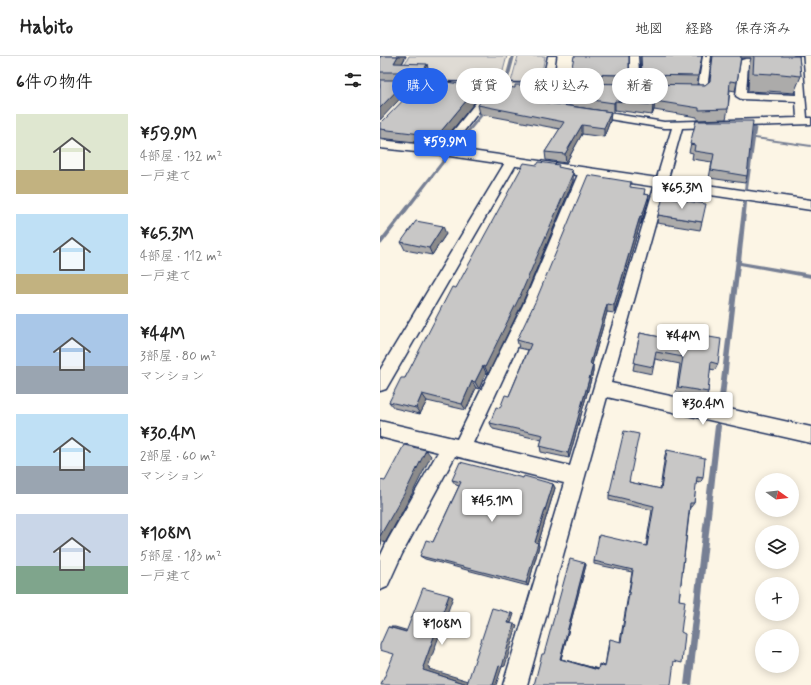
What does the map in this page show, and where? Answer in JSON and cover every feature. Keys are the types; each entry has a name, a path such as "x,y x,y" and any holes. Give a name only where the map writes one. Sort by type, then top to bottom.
{"street":[{"path":"550,68 552,56"},
{"path":"634,56 634,68"},
{"path":"680,89 702,90 707,56"},
{"path":"543,104 543,106 664,125 807,121 792,60 744,62 741,96 801,98"},
{"path":"380,84 392,84"},
{"path":"443,151 480,104"},
{"path":"515,685 678,124"},
{"path":"380,144 443,151 811,205"},
{"path":"380,384 386,361 512,161"},
{"path":"380,580 395,547 456,448 530,305 585,172"},
{"path":"601,388 811,435"},
{"path":"380,429 576,477"}],"shaded area":[{"path":"409,56 507,56 504,68 456,68 456,82 448,82 448,68 403,68"},
{"path":"518,56 545,56 543,68 520,68 520,82 512,82"}],"building":[{"path":"380,56 398,56 394,63 427,64 425,68 392,68 392,72 380,72"},
{"path":"574,56 629,56 629,68 612,68 612,75 604,75 604,68 566,68 572,67"},
{"path":"641,56 702,56 698,76 668,75 668,68 642,68"},
{"path":"713,56 741,56 737,82 730,81 728,109 699,110 699,108 668,103 668,84 705,85 710,81"},
{"path":"754,56 799,56 801,76 753,73"},
{"path":"380,80 392,80 392,96 380,108"},
{"path":"448,82 456,84 456,104 464,104 437,136 380,129 380,123 400,104 448,104"},
{"path":"604,84 612,84 612,103 604,102"},
{"path":"515,85 520,85 520,104 555,104 611,112 604,128 582,125 565,154 545,152 564,122 478,105 512,104 512,88 515,88"},
{"path":"696,121 753,121 747,176 711,170 714,154 694,151 695,145 690,144"},
{"path":"539,162 559,165 558,167 572,170 571,172 573,173 520,296 485,367 483,366 475,382 472,381 462,404 422,394 416,408 389,402 401,378 405,378 452,287 456,288 524,163 537,165"},
{"path":"588,175 631,182 630,187 645,189 644,194 649,195 642,216 640,216 614,305 607,304 590,364 593,365 568,453 540,446 543,435 490,423 496,407 500,408 505,395 509,396 531,344 517,340 537,298"},
{"path":"663,197 706,204 702,222 658,215"},
{"path":"416,221 443,226 429,248 401,242"},
{"path":"640,333 696,344 697,335 721,339 718,364 711,362 708,392 678,387 683,357 656,352 653,367 634,363"},
{"path":"624,431 639,434 629,482 661,489 667,450 705,458 703,478 697,477 694,503 690,503 679,600 685,601 681,632 685,634 682,663 674,661 671,685 534,685 570,559 585,563 560,659 598,670 599,665 605,667 610,639 621,642 633,570 594,561 599,535 647,546 654,506 609,495"},
{"path":"404,445 426,450 408,487 380,536 380,480 385,481"},
{"path":"460,462 553,484 535,542 538,543 526,583 420,556 426,540 433,542 461,482 452,480"},
{"path":"423,588 449,595 423,670 467,684 492,608 511,613 508,623 514,624 502,667 499,666 493,685 381,685 394,654 380,650 380,645 388,627 406,632"}],"waterway":[{"path":"510,68 513,56"},
{"path":"456,146 487,108"},
{"path":"751,125 755,125 753,138"},
{"path":"746,189 753,138"},
{"path":"753,138 811,146"},
{"path":"380,243 445,159"},
{"path":"721,405 745,203"},
{"path":"738,263 811,276"},
{"path":"688,685 718,426"}]}
